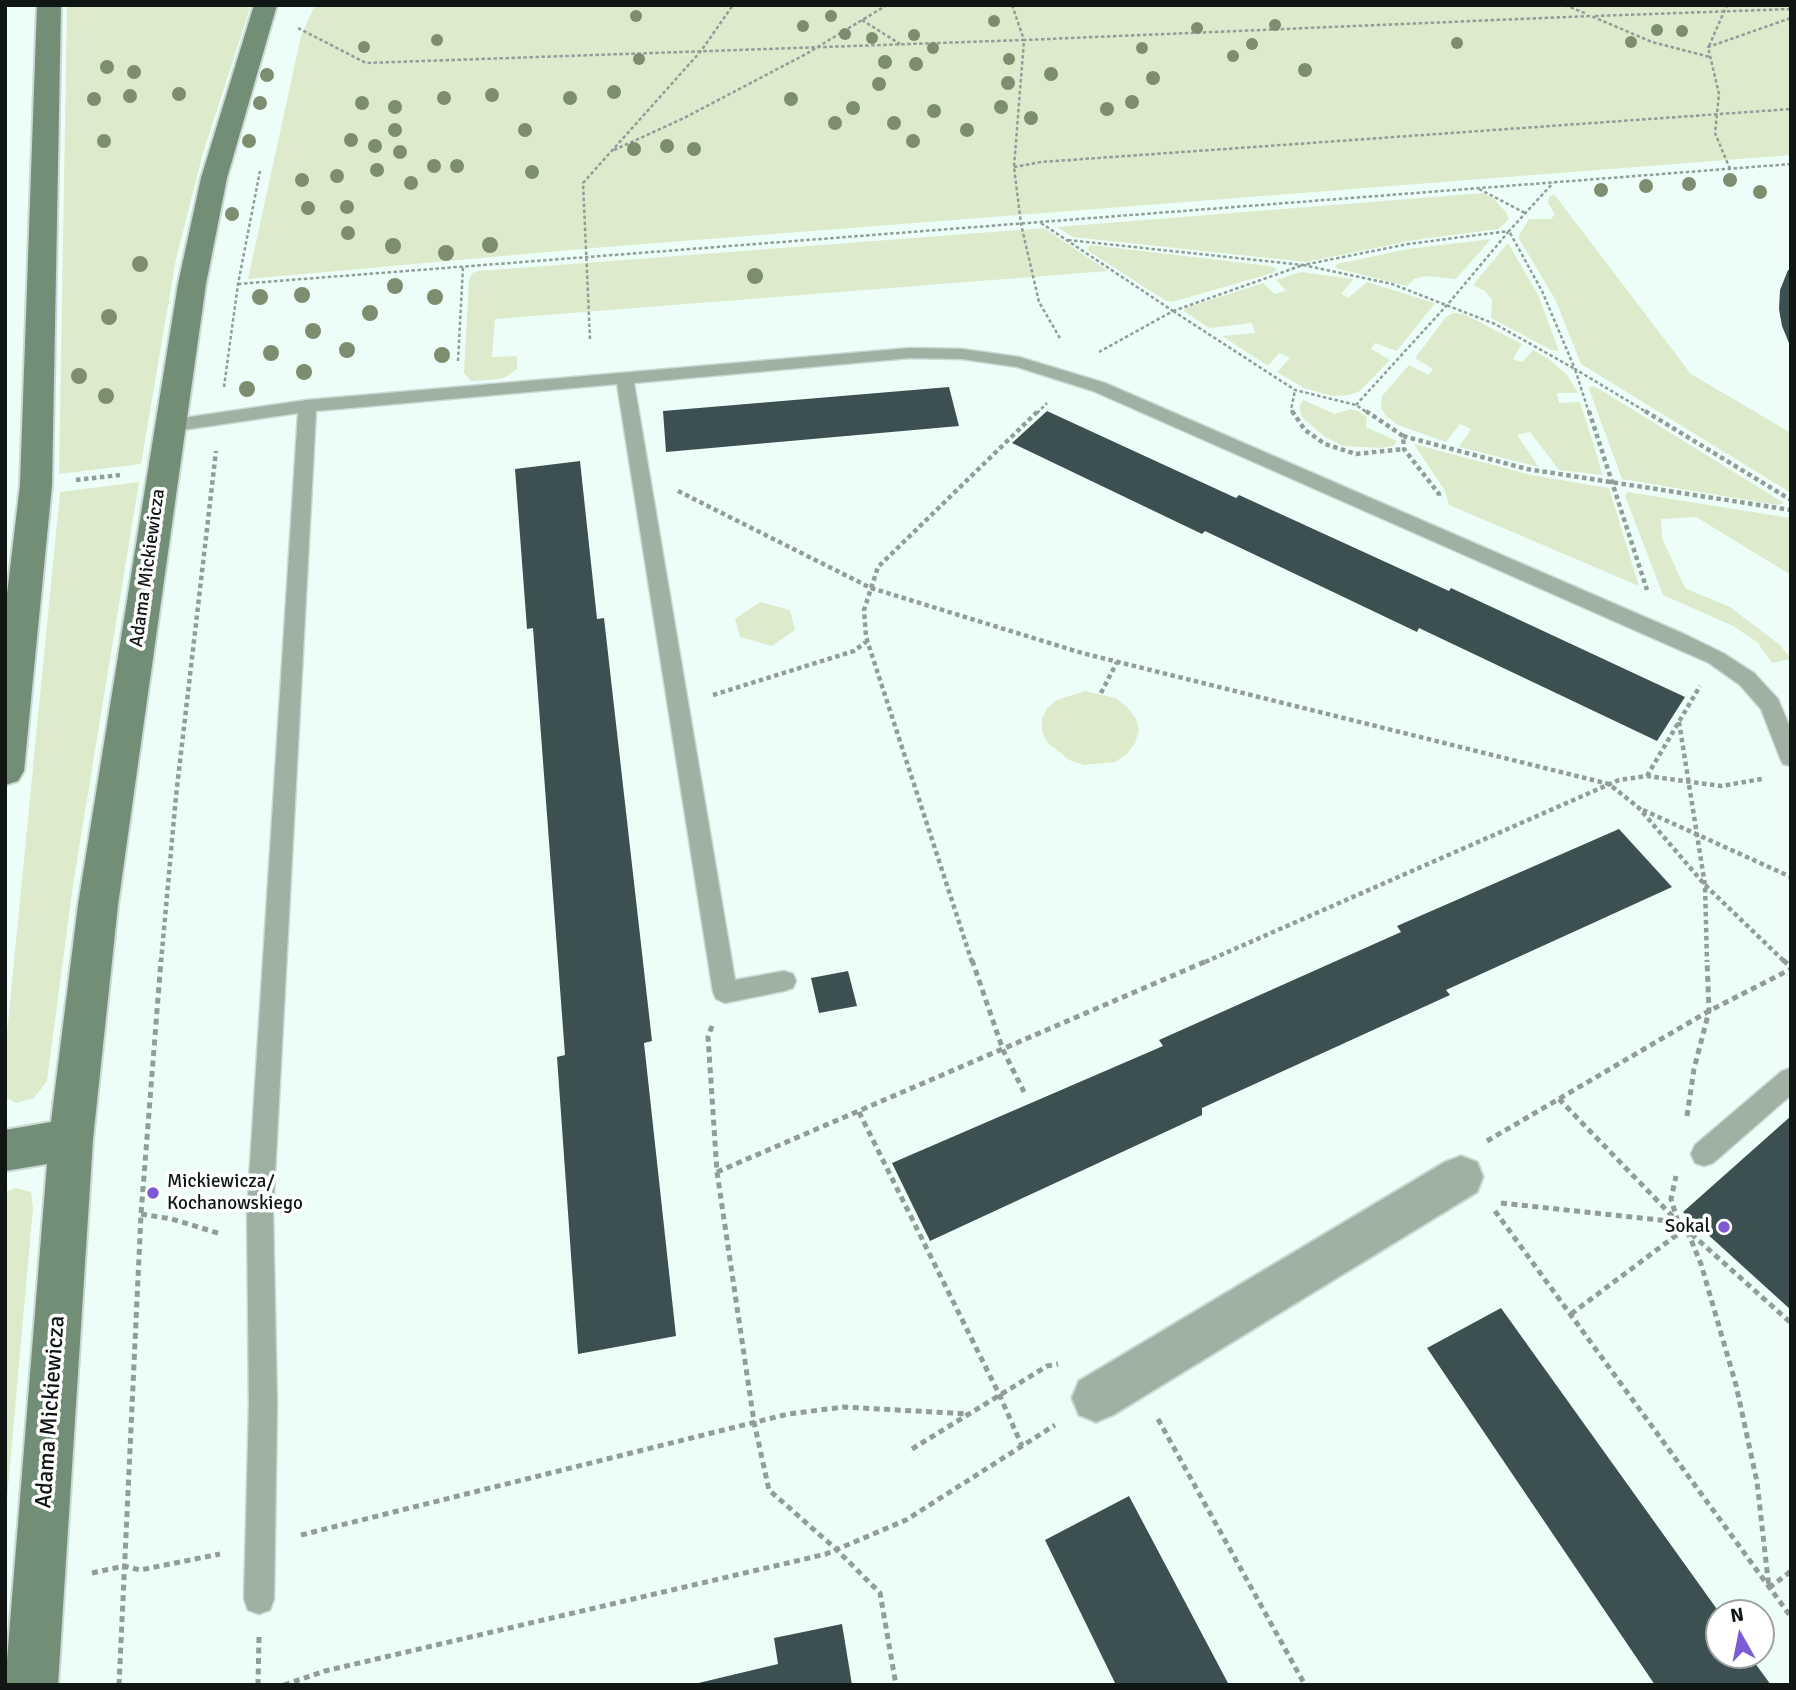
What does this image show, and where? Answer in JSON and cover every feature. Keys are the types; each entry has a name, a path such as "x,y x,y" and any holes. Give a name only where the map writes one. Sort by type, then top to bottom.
{"street":[{"path":"5,771 36,485 49,5"},
{"name":"Adama Mickiewicza","path":"32,1685 71,1139 98,905 162,470 192,284 214,178 280,20"},
{"path":"5,1151 71,1139"},
{"path":"1115,1386 1461,1177"}],"lane":[{"path":"169,426 307,407 910,353 991,357 1074,379 1416,525 1717,658 1747,679 1770,705 1791,758"},
{"path":"625,379 725,992 784,981"},
{"path":"260,1599 263,1405 261,1198 307,407"},
{"path":"1704,1154 1791,1079"}],"path":[{"path":"590,339 583,183 701,51 733,5"},
{"path":"610,152 684,118 817,47 887,5"},
{"path":"1012,5 1024,40 1014,167 1021,224 1039,303 1067,349"},
{"path":"1565,5 1652,42 1710,57"},
{"path":"1727,5 1708,47 1718,94 1715,133 1730,169"},
{"path":"280,20 366,63 1791,9"},
{"path":"1708,47 1791,18"},
{"path":"280,20 298,27"},
{"path":"862,20 900,44"},
{"path":"1014,167 1041,162 1791,109"},
{"path":"238,284 1791,164"},
{"path":"119,1685 141,1214 176,796 219,419 238,284 260,170"},
{"path":"1356,405 1553,183"},
{"path":"1477,188 1525,213"},
{"path":"1041,222 1295,390 1356,405 1403,436 1527,469 1791,510"},
{"path":"1067,349 1097,353 1173,311 1303,265 1408,244 1509,231"},
{"path":"1509,231 1542,291 1575,369 1649,596 1629,618"},
{"path":"1068,240 1303,265 1392,284 1448,304 1495,324 1575,369 1791,500"},
{"path":"456,393 463,267"},
{"path":"1049,371 1067,349"},
{"path":"1024,1092 1003,1050 933,847 867,641 864,611 878,567 1074,379"},
{"path":"1295,390 1291,410 1306,430 1325,444 1356,454 1404,449"},
{"path":"1403,436 1404,449 1439,494 1439,503 1416,525"},
{"path":"36,485 215,464"},
{"path":"642,482 662,483 872,589 1117,662 1609,784 1639,808 1705,885 1791,968 1709,1011 1466,1154 1461,1177"},
{"path":"680,705 854,651 867,641"},
{"path":"1647,776 1717,658"},
{"path":"1101,693 1117,662"},
{"path":"1679,722 1691,783 1705,885 1709,1011 1694,1069"},
{"path":"717,1172 1003,1050 1619,780 1647,776 1721,786 1768,778"},
{"path":"1639,808 1791,877"},
{"path":"725,992 708,1037 717,1172 754,1423 769,1490 837,1550 880,1593 896,1685"},
{"path":"1559,1099 1678,1222 1791,1323"},
{"path":"859,1112 1000,1396 1022,1446"},
{"path":"1678,1222 1489,1202 1791,1617"},
{"path":"141,1214 172,1219 261,1246"},
{"path":"1571,1314 1686,1228"},
{"path":"1686,1228 1701,1264 1736,1385 1757,1482 1769,1588"},
{"path":"912,1449 1046,1366 1070,1365 1115,1386 1305,1685"},
{"path":"284,1685 325,1671 837,1550 906,1520 1115,1386"},
{"path":"124,1566 140,1570 260,1545 788,1414 844,1407 969,1414"},
{"path":"1769,1588 1791,1571"}],"green space":[{"path":"67,5 251,5 203,153 176,259 141,464 59,474"},
{"path":"315,5 1791,5 1791,155 593,248 248,279 301,36"},
{"path":"1483,193 1493,198 1506,212 1509,219 1499,229 1415,240 1306,262 1072,237 1057,227"},
{"path":"1554,194 1691,374 1791,433 1791,493 1581,364 1555,299 1518,237 1529,219 1551,219 1555,214 1548,203 1549,197"},
{"path":"1044,228 1108,271 495,319 492,357 517,356 517,369 504,378 491,380 471,381 464,373 469,279 472,273 479,271"},
{"path":"1491,239 1456,279 1427,276 1414,279 1407,286 1335,268 1337,264 1408,249"},
{"path":"1508,243 1538,295 1559,351 1551,350 1491,318 1492,300 1485,291 1473,285"},
{"path":"1091,245 1277,269 1273,273 1172,302 1166,301 1090,252 1087,248"},
{"path":"1301,272 1354,279 1341,294 1348,298 1367,282 1435,303 1397,351 1375,343 1371,349 1390,360 1360,391 1333,396 1304,388 1277,372 1290,358 1279,353 1268,366 1222,336 1255,333 1252,323 1209,328 1184,311 1185,308 1263,283 1275,294 1286,291 1276,280"},
{"path":"1453,313 1464,314 1522,344 1513,359 1522,362 1533,350 1549,359 1567,375 1578,393 1557,393 1559,403 1580,402 1603,475 1559,470 1530,432 1517,435 1539,467 1459,447 1471,429 1460,424 1446,442 1398,425 1386,416 1381,408 1382,396 1409,365 1429,375 1433,369 1415,358 1446,317"},
{"path":"1592,386 1784,503 1777,505 1622,479 1589,389"},
{"path":"1303,400 1335,414 1350,409 1358,411 1367,417 1366,427 1397,441 1394,446 1380,448 1343,446 1325,437 1302,417 1299,407"},
{"path":"1414,444 1531,475 1609,488 1639,586 1449,505 1445,491"},
{"path":"139,482 73,885 47,1081 34,1098 16,1103 5,1097 5,1053 60,492"},
{"path":"1627,492 1791,518 1791,575 1696,517 1661,519 1662,538 1685,588 1730,607 1780,645 1791,659 1772,663 1757,642 1733,626 1663,595 1625,496"},
{"path":"760,602 790,610 795,630 772,646 740,637 735,619"},
{"path":"1085,691 1116,698 1136,719 1139,731 1135,743 1127,754 1115,762 1084,765 1069,760 1047,742 1042,731 1042,719 1047,708 1057,700"},
{"path":"16,1188 31,1192 33,1208 5,1521 5,1192"}],"building":[{"path":"1788,270 1791,270 1791,348 1782,326 1779,309 1780,290"},
{"path":"949,387 959,426 666,452 663,411"},
{"path":"1047,411 1236,498 1239,495 1449,591 1451,588 1685,697 1657,741 1419,628 1417,632 1205,531 1202,534 1012,443"},
{"path":"580,461 597,619 604,618 652,1041 644,1043 676,1336 578,1354 557,1057 565,1055 533,628 527,629 515,469"},
{"path":"1619,829 1672,887 1446,990 1450,995 1202,1108 1202,1115 930,1241 892,1163 1163,1046 1159,1040 1401,932 1397,926"},
{"path":"848,971 857,1006 819,1013 811,978"},
{"path":"1791,1116 1791,1310 1683,1212"},
{"path":"1501,1308 1710,1599 1705,1599 1705,1669 1759,1669 1771,1685 1655,1685 1427,1348"},
{"path":"1129,1496 1229,1685 1116,1685 1045,1540"},
{"path":"842,1624 852,1685 690,1685 778,1664 774,1638"}],"place":[{"name":"Mickiewicza/ Kochanowskiego","path":"153,1193"},
{"name":"Sokal","path":"1724,1227"}]}
